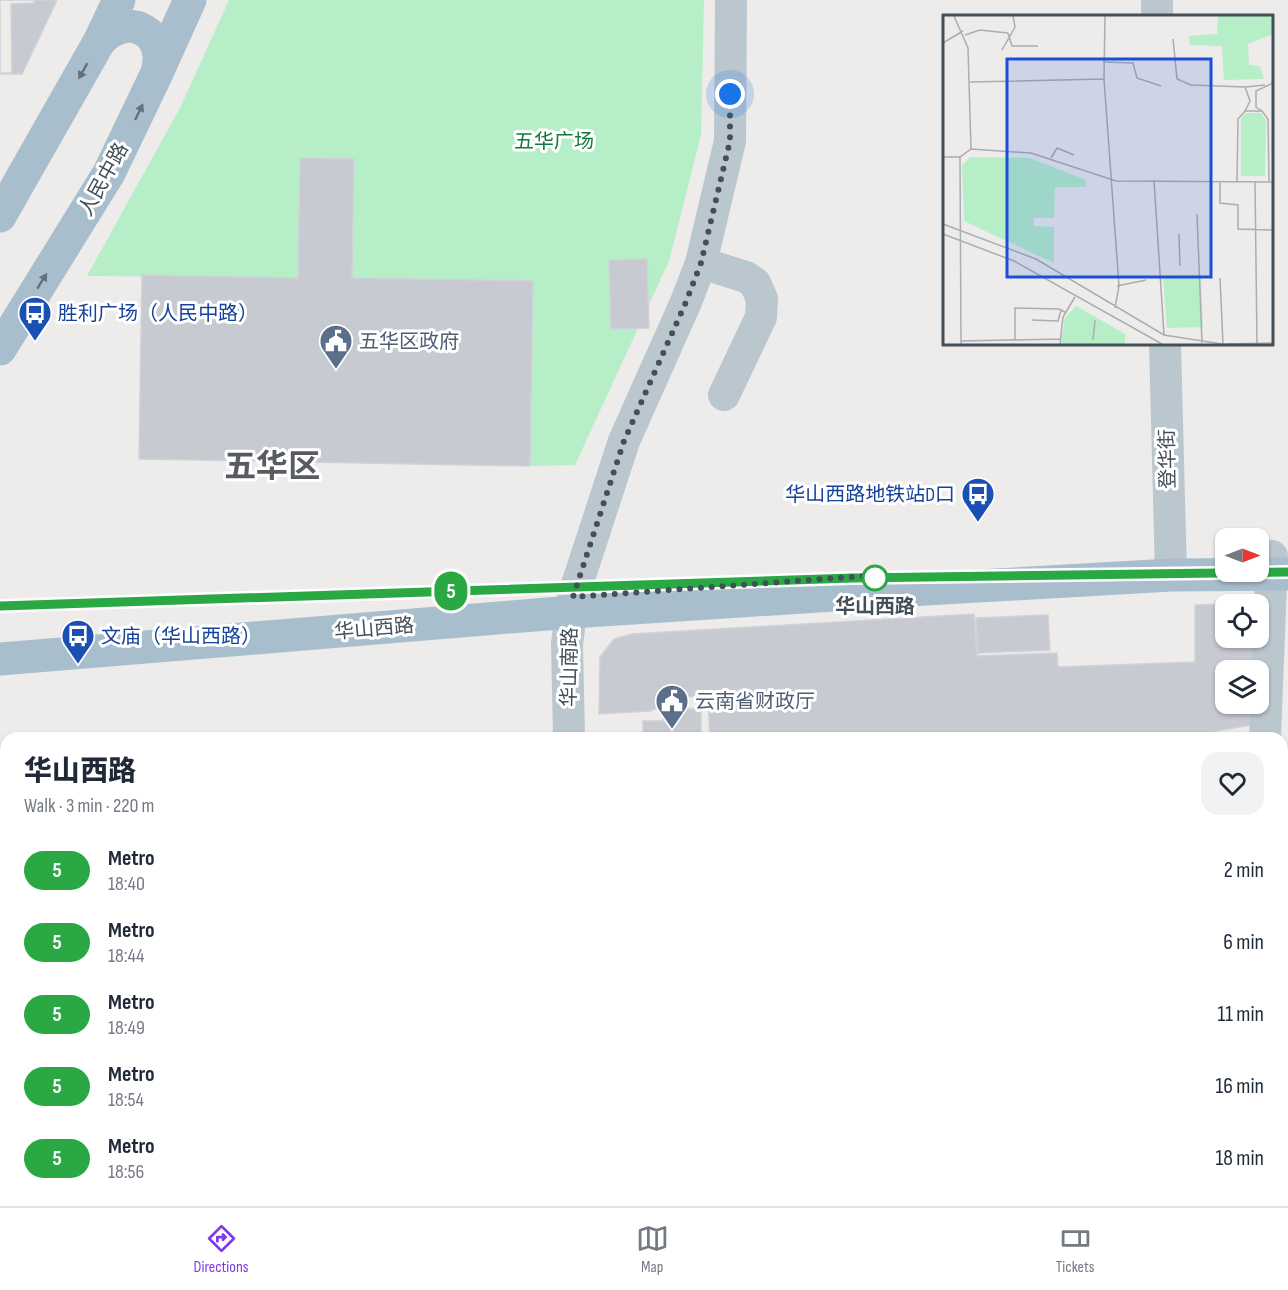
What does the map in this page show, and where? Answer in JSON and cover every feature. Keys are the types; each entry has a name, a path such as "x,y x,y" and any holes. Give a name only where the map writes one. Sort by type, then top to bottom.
{"main road":[{"path":"0,216 99,42 119,0"},
{"name":"人民中路","path":"0,349 109,174 190,0"},
{"path":"99,42 107,32 117,27 139,27 149,33 160,53 160,64 156,75"},
{"name":"华山西路","path":"1170,566 1215,558"},
{"name":"华山西路","path":"0,644 1170,566 1275,563"},
{"name":"华山西路","path":"0,659 572,605"}],"street":[{"name":"华山南路","path":"569,732 567,644 572,605 624,441 701,263 730,141 731,0"},
{"path":"1156,0 1157,15"},
{"path":"701,263 746,277 755,283 762,299 761,317 724,395"},
{"name":"登华街","path":"1165,345 1170,566"},
{"path":"1265,732 1275,563"}],"green space":[{"name":"五华广场","path":"229,0 704,0 701,135 669,261 575,465 530,466 533,281 352,278 354,159 300,158 298,278 87,276 180,108"}],"building":[{"path":"0,0 57,0 22,74 0,74"},
{"path":"0,0 34,0 34,3 11,4 12,73 0,73"},
{"name":"五华区政府","path":"300,158 354,159 352,278 533,281 530,466 139,459 142,275 298,278"},
{"path":"647,259 649,328 611,329 609,260"},
{"path":"1215,604 1215,648 1263,648 1263,660 1215,660 1215,714 1260,714 1260,723 1212,732 710,732 708,696 684,697 650,711 599,714 600,657 614,639 632,634 974,614 977,656 1057,653 1058,667 1195,662 1195,605"},
{"path":"1048,615 1050,650 978,653 976,618"},
{"name":"云南省财政厅","path":"663,709 701,709 701,732 643,732 643,721 663,721"}],"metro line":[{"name":"5","path":"0,606 853,578 1288,572"}],"place":[{"name":"胜利广场（人民中路）","path":"35,342"},
{"name":"五华区政府","path":"336,370"},
{"name":"华山西路地铁站D口","path":"978,523"},
{"name":"华山西路","path":"875,578"},
{"name":"文庙（华山西路）","path":"78,665"},
{"name":"云南省财政厅","path":"672,730"}],"district":[{"name":"五华区","path":"272,466"}],"route":[{"path":"730,94 730,141 701,263 624,441 573,597 879,575 875,578"}]}
